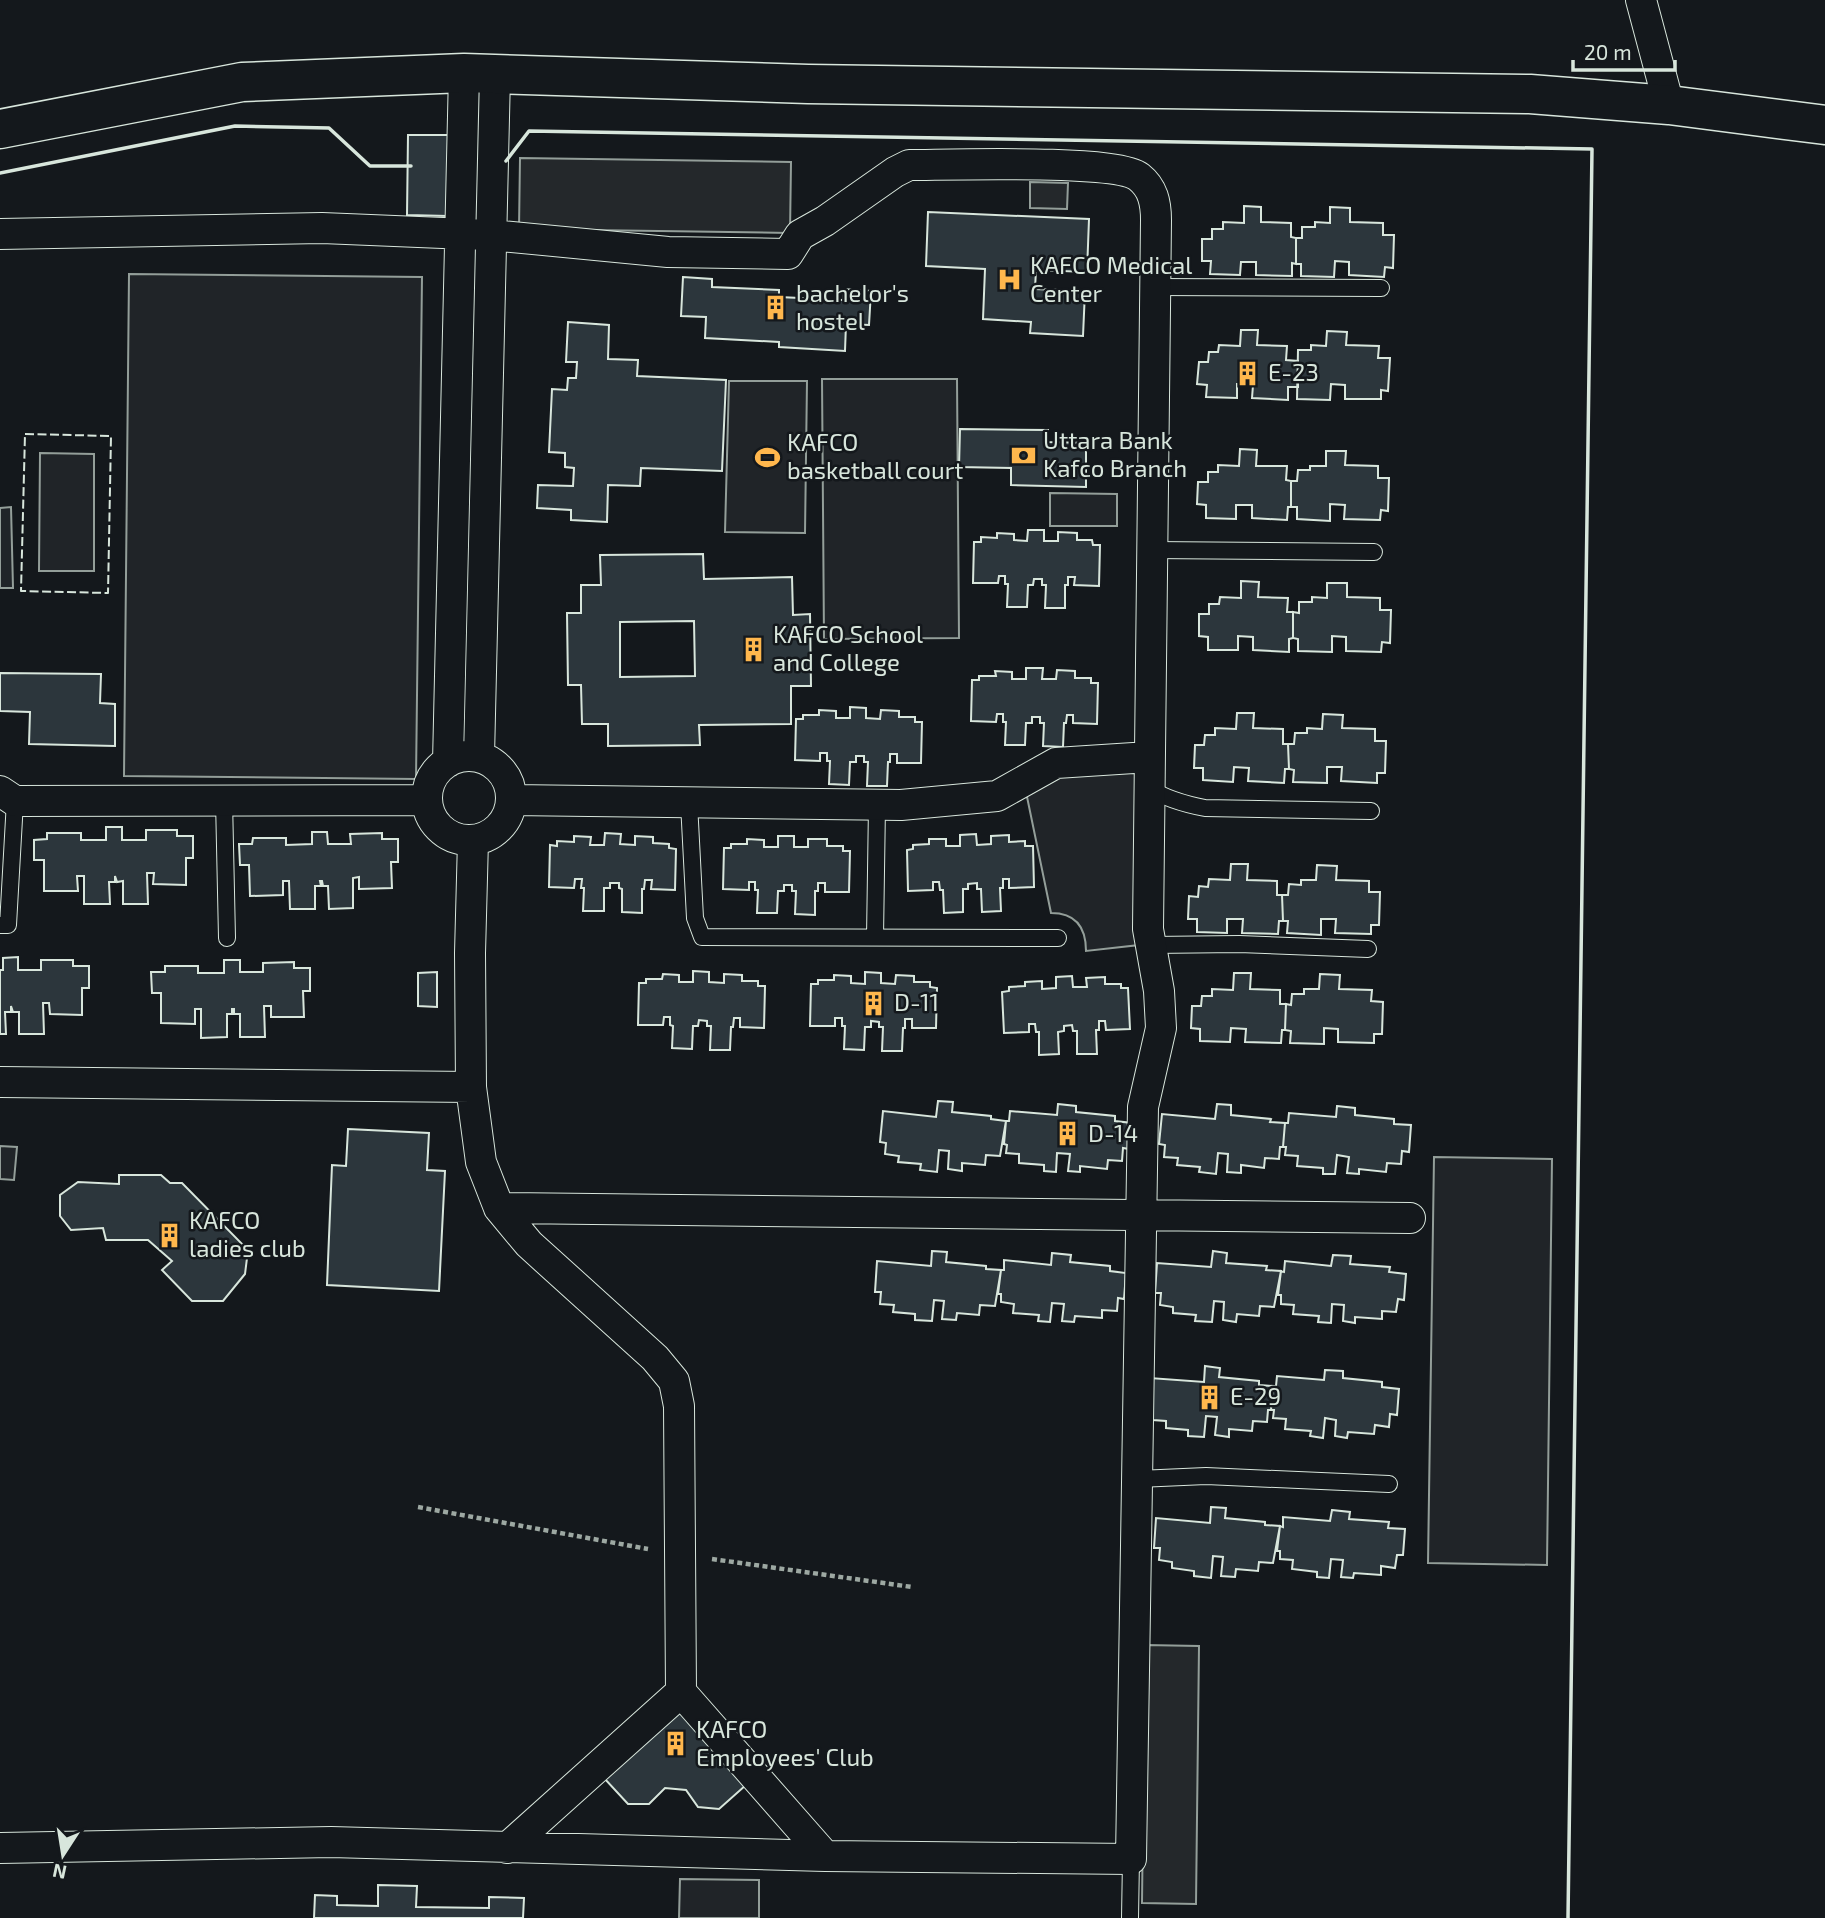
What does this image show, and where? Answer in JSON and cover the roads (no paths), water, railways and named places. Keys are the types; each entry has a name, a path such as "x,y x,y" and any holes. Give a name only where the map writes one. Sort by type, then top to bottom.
{"main road":[{"path":"0,129 243,82 480,74 808,84 1530,94 1669,105 1825,125"},
{"path":"1669,105 1695,93 1748,97 1825,109"}],"street":[{"path":"1641,0 1669,105"},
{"path":"448,762 460,233 480,74"},
{"path":"479,757 491,235 480,74"},
{"path":"0,234 309,228 491,235 668,252 789,254 800,235 909,165 1105,166 1137,175 1154,197 1156,220 1148,929 1161,1028 1143,1107 1130,1859 825,1856 331,1842 0,1847"},
{"path":"462,757 479,757 491,762 503,772 512,800 508,815 499,828 488,836 473,840 459,839 446,833 436,824 430,813 427,800 429,785 436,771 448,762 462,757"},
{"path":"512,800 901,805 997,796 1056,763 1149,757"},
{"path":"7,796 427,800"},
{"path":"473,840 471,1087 481,1162 499,1208 528,1244 656,1358 674,1381 679,1406 681,1692 825,1856"},
{"path":"0,1082 471,1087"},
{"path":"499,1208 1410,1218"},
{"path":"507,1848 681,1692"}],"lane":[{"path":"1155,287 1381,288"},
{"path":"1152,550 1374,552"},
{"path":"1149,788 1185,804 1205,808 1371,811"},
{"path":"0,925 8,925 7,796"},
{"path":"223,800 227,938"},
{"path":"689,803 695,918 702,937 1058,938"},
{"path":"876,937 877,805"},
{"path":"1151,945 1239,944 1368,949"},
{"path":"1138,1479 1206,1476 1389,1484"},
{"path":"1130,1859 1130,1918"}],"place":[{"name":"KAFCO Medical Center","path":"1010,280"},
{"name":"bachelor's hostel","path":"776,308"},
{"name":"E-23","path":"1248,373"},
{"name":"Uttara Bank Kafco Branch","path":"1023,455"},
{"name":"KAFCO basketball court","path":"767,457"},
{"name":"KAFCO School and College","path":"753,649"},
{"name":"D-11","path":"874,1003"},
{"name":"D-14","path":"1068,1134"},
{"name":"KAFCO ladies club","path":"169,1235"},
{"name":"E-29","path":"1210,1397"},
{"name":"KAFCO Employees' Club","path":"676,1744"}]}
